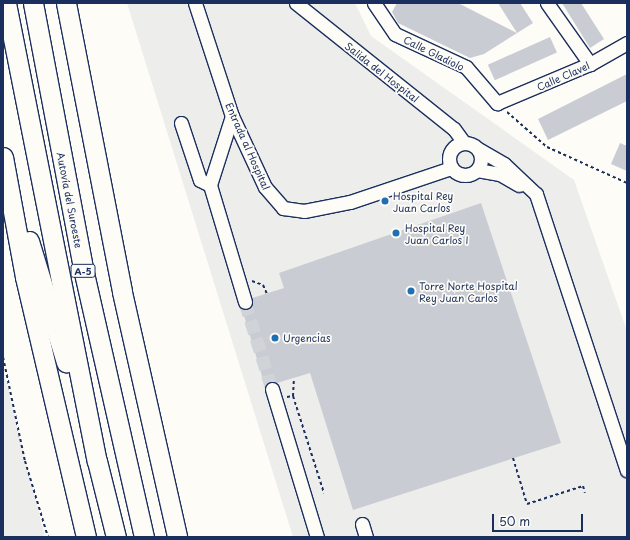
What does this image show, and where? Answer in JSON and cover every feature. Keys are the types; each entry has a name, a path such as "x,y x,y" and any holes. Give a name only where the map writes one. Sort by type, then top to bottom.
{"highway":[{"name":"A-5","path":"6,3 97,461 116,537"},
{"name":"Autovía del Suroeste","path":"33,3 84,273 144,537"},
{"path":"66,3 122,292 177,537"},
{"path":"3,157 97,461"},
{"path":"3,157 25,277 86,537"},
{"path":"3,205 25,277"}],"street":[{"name":"Salida del Hospital","path":"296,3 454,129 464,143"},
{"name":"Calle Gladiolo","path":"374,3 395,34 466,67 497,103"},
{"path":"547,3 590,64"},
{"name":"Entrada al Hospital","path":"196,4 232,116 265,187 282,208 292,211 350,202 451,168"},
{"name":"Calle Clavel","path":"497,103 590,64 627,43"},
{"path":"232,116 210,185 245,302"},
{"path":"181,123 200,180 210,185"},
{"path":"536,194 500,174 477,170 463,175 451,168 451,152 464,143 478,149 504,164 536,194 627,470"},
{"path":"477,170 481,160 478,149"},
{"path":"276,394 317,537"},
{"path":"362,524 366,537"}],"path":[{"path":"497,103 547,147 627,183"},
{"path":"248,280 264,285 267,294"},
{"path":"3,357 26,461 48,537"},
{"path":"294,378 293,396 324,493"},
{"path":"276,394 293,396"},
{"path":"513,458 527,504 583,486 585,493"}],"shaded area":[{"name":"Hospital Rey Juan Carlos I","path":"127,3 355,3 371,36 574,180 627,331 627,537 293,537"},
{"path":"3,368 45,537 3,537"}],"building":[{"path":"397,3 458,3 517,33 498,3 520,3 533,23 484,54 470,58 398,23 392,12"},
{"path":"562,3 581,3 604,39 590,48"},
{"path":"550,37 557,53 495,80 488,65"},
{"path":"627,74 627,101 548,140 538,119"},
{"path":"620,143 627,146 627,171 611,164"},
{"path":"481,203 561,443 353,510 310,373 277,383 270,381 265,386 242,309 251,308 252,298 284,288 279,273"}],"tunnel":[{"path":"245,302 272,389"}],"place":[{"name":"Hospital Rey Juan Carlos","path":"385,201"},
{"name":"Hospital Rey Juan Carlos I","path":"396,233"},
{"name":"Torre Norte Hospital Rey Juan Carlos","path":"411,291"},
{"name":"Urgencias","path":"275,338"}]}
